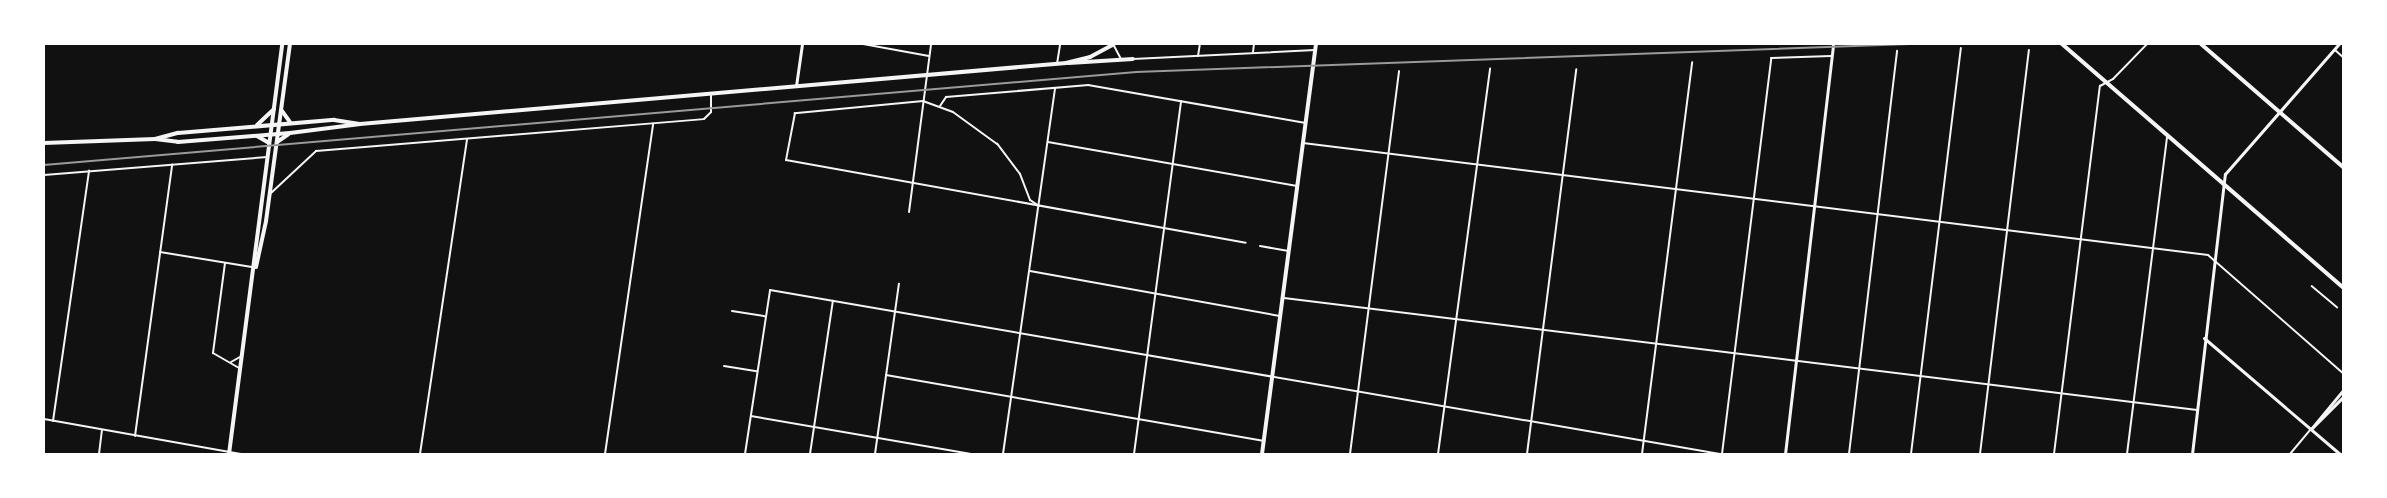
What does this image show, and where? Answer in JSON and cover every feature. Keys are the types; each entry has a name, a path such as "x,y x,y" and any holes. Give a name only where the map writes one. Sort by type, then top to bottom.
{"main road":[{"path":"230,454 282,44"},
{"path":"255,268 261,257 290,44"},
{"path":"1066,63 1090,57 1113,44"},
{"path":"1262,454 1316,44"},
{"path":"2062,44 2343,288"},
{"path":"2201,44 2343,168"},
{"path":"44,143 155,139 178,142 291,133 360,123 1057,63 1096,64 1133,59"},
{"path":"252,127 274,109"},
{"path":"282,111 294,123"},
{"path":"155,139 178,133 280,124 344,120 360,123"},
{"path":"277,142 291,133"},
{"path":"253,135 269,143"}],"street":[{"path":"796,87 802,44"},
{"path":"863,44 929,56"},
{"path":"909,212 931,44"},
{"path":"1057,63 1060,44"},
{"path":"1113,44 1119,58 1133,59 1316,50"},
{"path":"1198,56 1200,44"},
{"path":"1253,52 1254,44"},
{"path":"1785,454 1833,44"},
{"path":"2054,454 2100,86 2147,44"},
{"path":"2192,454 2225,174 2278,110 2339,44"},
{"path":"1911,454 1961,48"},
{"path":"2334,49 2343,58"},
{"path":"1980,454 2029,50"},
{"path":"1849,454 1897,51"},
{"path":"745,454 770,290 1721,454 1771,58 1832,56"},
{"path":"1642,454 1692,62"},
{"path":"1438,454 1490,68"},
{"path":"1527,454 1576,69"},
{"path":"1350,454 1360,393 1399,71"},
{"path":"940,107 946,97 1088,85 1306,123"},
{"path":"1003,454 1055,89"},
{"path":"270,194 316,151 704,119 711,112 711,94"},
{"path":"1039,206 1030,200 1017,169 989,135 940,107 923,101 795,113 786,160 1039,206 1165,228 1246,243"},
{"path":"1134,454 1149,356 1181,101"},
{"path":"605,454 653,123"},
{"path":"2127,454 2167,136"},
{"path":"420,454 467,139"},
{"path":"1048,142 1298,186"},
{"path":"1303,143 2153,248 2214,259 2343,374"},
{"path":"44,175 267,157"},
{"path":"135,436 172,165"},
{"path":"53,421 89,171"},
{"path":"1260,246 1289,251"},
{"path":"160,252 255,268"},
{"path":"225,262 213,353 216,358 231,362 241,370"},
{"path":"1030,271 1281,316"},
{"path":"875,454 899,284"},
{"path":"1284,298 2197,410"},
{"path":"810,454 833,301"},
{"path":"732,311 766,316"},
{"path":"2204,338 2340,454"},
{"path":"231,362 243,355"},
{"path":"724,366 758,371"},
{"path":"886,375 1264,441"},
{"path":"2290,454 2343,389"},
{"path":"2311,429 2343,396"},
{"path":"751,416 970,454"},
{"path":"44,419 230,454 241,454"},
{"path":"99,454 102,430"}],"lane":[{"path":"2312,286 2337,307"}],"railway":[{"path":"44,165 1136,72 1909,44"}]}
